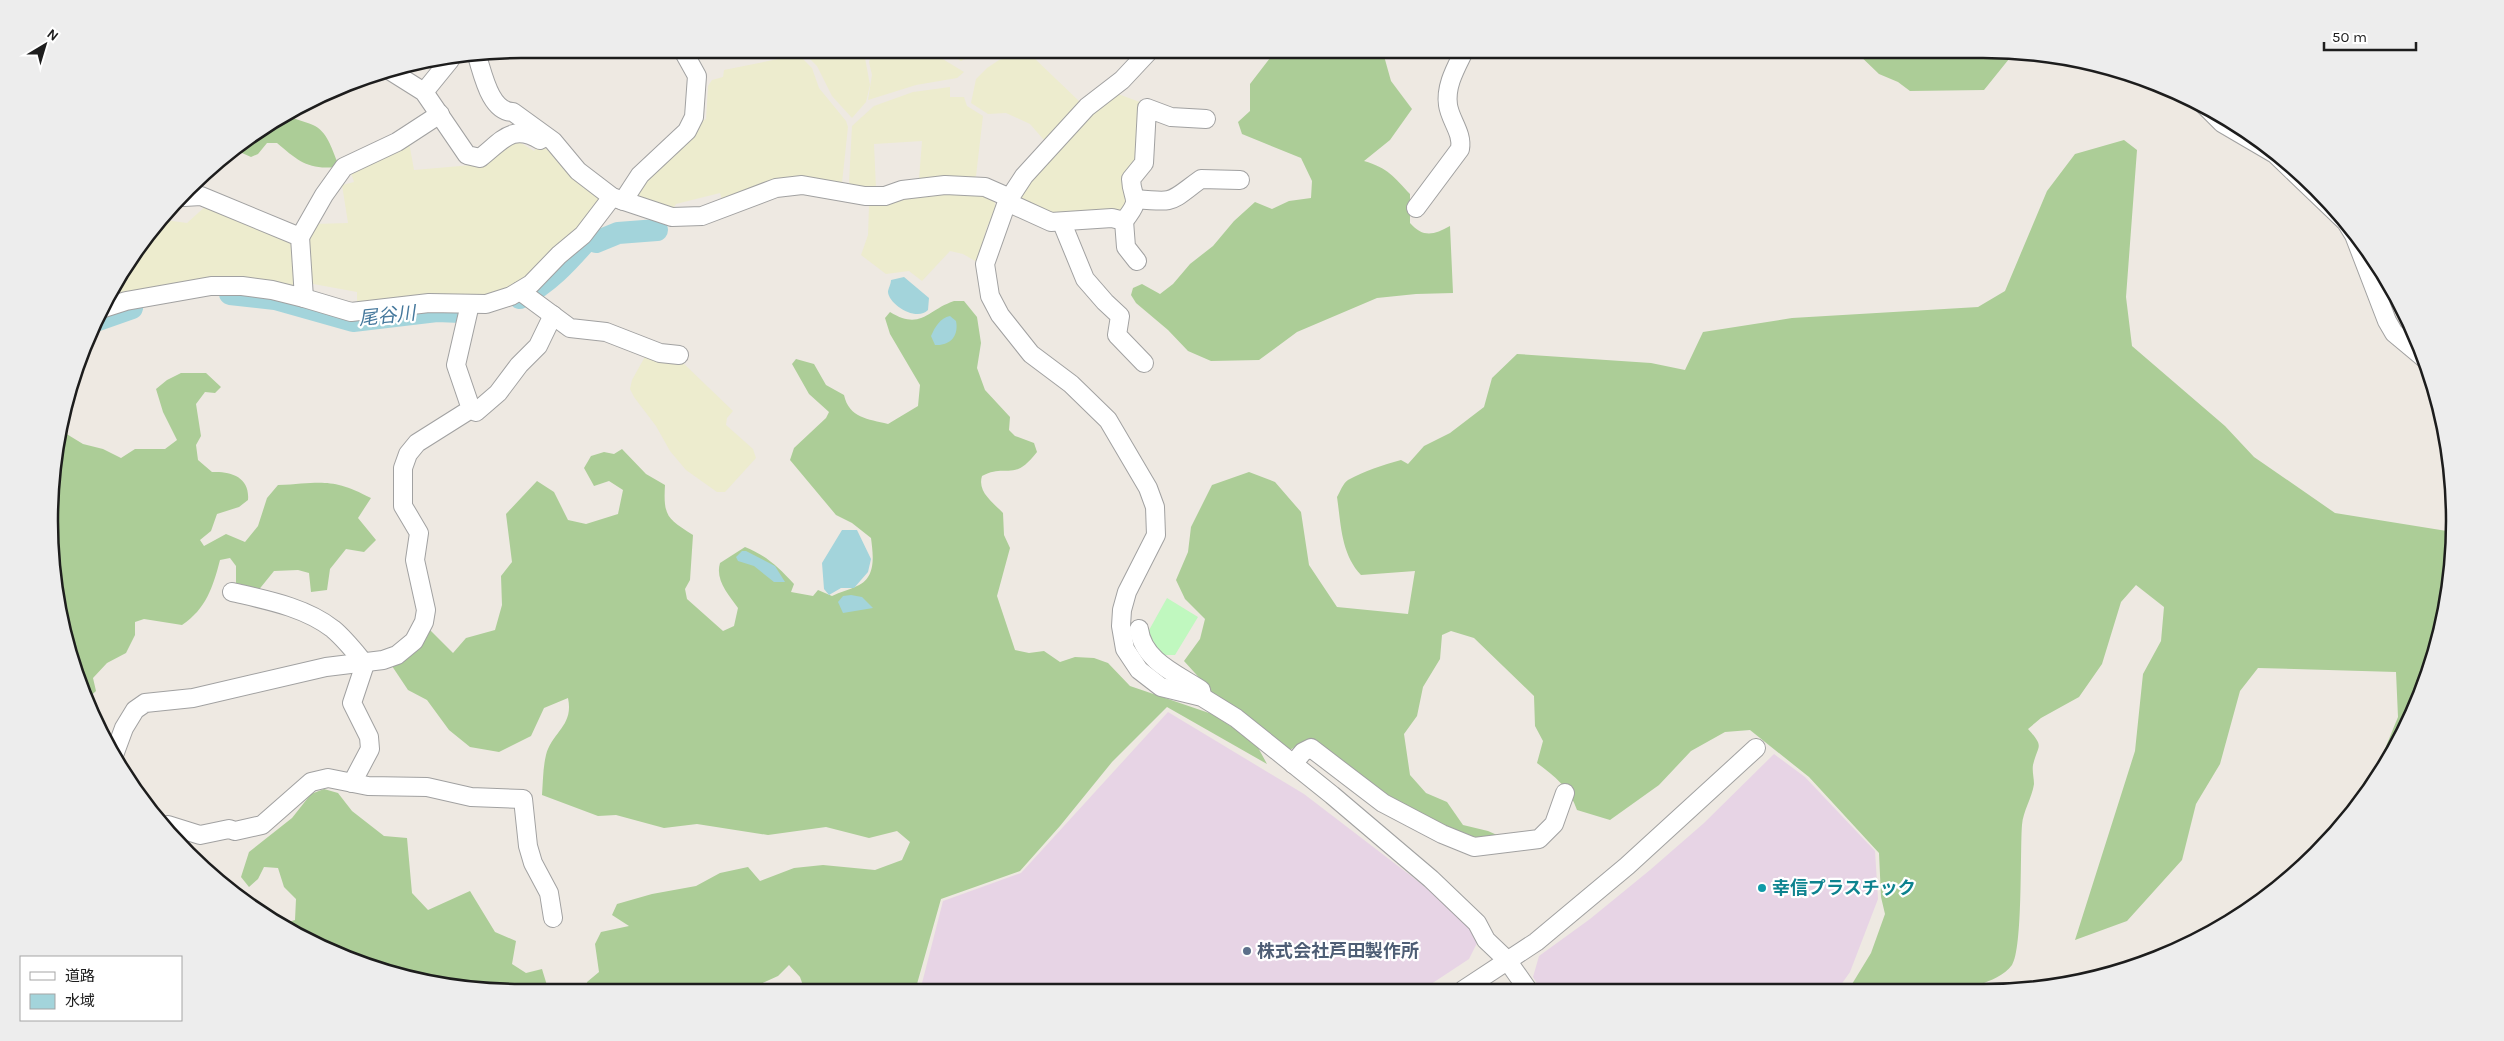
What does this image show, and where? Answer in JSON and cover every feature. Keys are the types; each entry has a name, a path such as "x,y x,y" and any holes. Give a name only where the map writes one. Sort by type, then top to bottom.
{"street":[{"path":"111,306 126,301 211,286 242,286 272,290 351,312 429,303 486,304 511,296 531,284 687,131 694,117 697,76 687,58"},
{"path":"1143,58 1122,80 1088,107 1024,176 1009,200 985,264 986,281 990,296 1000,315 1031,354 1071,384 1108,420 1148,488 1155,508 1156,534 1127,592 1122,610 1121,626 1125,649 1139,670 1161,687 1202,697 1236,718 1431,879 1477,923 1486,940 1507,960 1524,984"},
{"path":"1416,208 1460,149 1462,141 1448,106 1447,94 1460,58"},
{"path":"478,59 493,100 508,112 513,112 535,128 559,149 578,171 617,199 672,217 688,218 729,208 776,188 802,185 865,196 886,196 902,190 946,184 985,187 1037,218 1062,223 1080,219 1112,218 1124,221"},
{"path":"424,92 447,63"},
{"path":"396,75 424,92 468,154 473,158 480,158 510,134 517,132 525,132 559,149"},
{"path":"1137,261 1126,247 1124,221 1132,211 1136,199 1131,178 1144,163 1147,108 1171,117 1206,119"},
{"path":"304,298 300,237 324,195 344,167 397,142 440,114"},
{"path":"1136,199 1168,202 1174,200 1201,179 1240,180"},
{"path":"189,197 201,196 300,237"},
{"path":"1062,223 1085,279 1104,302 1120,316 1117,335 1144,363"},
{"path":"2361,253 2387,321 2394,333 2413,349"},
{"path":"520,291 570,328 606,332 660,352 678,355"},
{"path":"117,747 135,710 145,703 193,698 326,667 365,664 397,655 414,641 424,622 426,610 415,560 419,533 403,506 403,468 408,454 417,443 471,409 456,364 470,304"},
{"path":"476,412 498,393 519,365 538,346 552,315"},
{"path":"232,592 286,605 319,619 334,630 365,664"},
{"path":"1140,629 1141,639 1146,650 1158,663 1201,690 1202,697"},
{"path":"352,783 370,750 369,737 352,703 365,664"},
{"path":"1294,764 1303,752 1311,748 1383,803 1442,834 1474,847 1539,839 1554,824 1565,792"},
{"path":"1472,984 1536,942 1627,866 1756,748"},
{"path":"172,826 200,835 229,829 235,831 262,825 311,782 328,778 352,783 427,786 471,797 523,798 528,846 533,863 549,893 553,918"}],"shaded area":[{"path":"1168,712 1304,794 1470,921 1480,937 1469,959 1431,984 922,984 943,901 1021,873"},
{"path":"1774,754 1805,777 1875,851 1878,899 1850,972 1842,984 1537,984 1533,977 1539,956 1590,919 1704,823"}],"green space":[{"path":"783,58 803,59 812,68 819,88 846,121 848,127 842,183 828,181 723,203 720,193 676,204 673,209 632,196 700,122 706,119 708,86 712,80 723,77 724,70"},
{"path":"809,58 865,58 870,85 866,102 852,118 832,96 817,66"},
{"path":"870,58 941,58 964,72 957,78 916,85 868,100 872,75 869,62"},
{"path":"956,58 967,58 961,61"},
{"path":"1005,58 1034,58 1080,102 1044,140 1030,124 1006,113 988,114 971,103 976,79 999,60"},
{"path":"1270,58 1385,58 1391,81 1412,109 1390,140 1364,161 1385,170 1410,194 1410,223 1415,228 1424,233 1434,233 1450,226 1453,293 1377,298 1297,332 1259,360 1211,361 1188,351 1168,330 1136,303 1131,295 1133,288 1142,284 1160,294 1173,284 1190,264 1213,246 1234,221 1255,202 1272,209 1289,201 1311,198 1312,181 1301,158 1242,134 1238,122 1250,111 1250,84"},
{"path":"1862,58 2010,58 1984,90 1910,91 1898,82 1879,74"},
{"path":"950,87 950,97 964,97 967,106 983,116 976,176 973,178 919,179 922,141 874,144 876,189 852,187 849,182 852,126 874,106 913,92"},
{"path":"1118,94 1140,102 1144,110 1127,211 1055,218 1018,203 1023,188 1094,111"},
{"path":"293,118 313,125 322,131 337,161 335,167 326,168 310,165 277,143 267,143 258,154 251,157 240,152"},
{"path":"524,136 521,143 534,151 539,144 562,160 599,193 600,201 565,241 530,273 512,285 492,294 357,304 357,292 308,283 308,246 314,224 348,223 342,185 354,182 350,170 409,142 414,170 472,165"},
{"path":"2124,140 2137,150 2126,297 2132,346 2225,426 2254,457 2335,513 2447,531 2443,581 2431,640 2411,698 2383,754 2398,717 2396,672 2258,668 2240,691 2220,764 2196,804 2182,860 2127,921 2075,940 2135,751 2143,674 2161,641 2164,607 2136,585 2121,602 2102,664 2079,697 2041,718 2028,729 2037,740 2039,746 2033,765 2033,789 2022,825 2016,955 2009,969 1981,984 1852,984 1871,953 1885,914 1881,897 1879,853 1809,777 1750,730 1725,732 1691,751 1659,785 1610,820 1577,810 1574,802 1561,784 1537,763 1543,741 1535,726 1534,696 1474,638 1451,631 1442,635 1440,659 1423,687 1417,716 1404,734 1410,775 1426,793 1447,802 1463,825 1488,831 1506,839 1479,841 1386,799 1315,741 1298,745 1290,750 1214,694 1184,661 1200,639 1205,619 1185,599 1176,580 1188,552 1191,527 1212,485 1249,472 1275,482 1301,512 1309,565 1337,607 1408,614 1415,571 1361,575 1349,558 1341,528 1337,497 1346,481 1380,466 1401,460 1408,464 1424,446 1450,433 1484,407 1492,378 1517,354 1651,363 1685,370 1703,332 1792,318 1978,307 2005,291 2047,191 2075,154"},
{"path":"976,192 994,200 996,208 987,227 977,262 963,254 950,251 922,281 909,271 886,274 861,255 868,235 869,205 894,202 915,195"},
{"path":"208,204 289,239 295,246 299,290 115,299 136,263 168,220 187,223"},
{"path":"954,301 964,301 977,317 981,343 977,368 985,390 1010,417 1009,430 1015,436 1034,443 1037,452 1022,467 1010,471 991,472 982,476 981,482 984,492 1003,513 1004,535 1010,548 997,596 1015,650 1029,653 1044,651 1060,662 1075,657 1094,658 1108,663 1130,686 1212,714 1255,742 1267,764 1167,707 1112,762 1060,826 1020,871 941,899 917,984 802,984 800,977 789,965 778,976 761,984 587,984 587,982 599,972 595,944 601,932 629,926 612,915 617,904 652,894 696,886 720,873 748,867 760,881 794,868 823,865 875,870 902,860 910,842 897,831 869,838 826,827 768,835 697,824 664,828 616,815 598,816 542,795 546,755 568,715 568,698 544,708 531,736 499,752 470,747 449,730 427,700 408,690 392,666 412,655 430,630 453,653 466,638 495,630 502,605 501,576 512,562 506,514 537,481 554,492 568,520 586,524 618,514 623,490 609,481 594,486 584,468 591,456 604,452 614,454 622,449 646,474 665,485 666,511 673,521 693,535 690,580 685,589 687,599 723,631 734,626 738,608 721,581 719,575 720,563 745,547 766,558 783,572 794,584 791,592 813,596 818,590 832,596 863,582 871,572 871,538 852,523 836,515 790,460 794,448 826,418 829,412 809,394 792,364 796,359 814,364 826,385 844,395 850,409 867,419 888,424 918,406 920,385 890,334 885,318 890,312 909,320 917,319"},
{"path":"647,353 681,361 733,411 727,418 726,425 753,449 756,458 725,492 717,492 686,470 670,451 656,426 634,397 630,389 632,380"},
{"path":"181,373 206,373 221,387 215,393 205,392 196,404 201,436 196,445 198,460 212,472 232,474 238,477 246,486 248,492 248,500 239,507 217,514 211,531 200,540 204,546 226,534 245,542 258,526 267,498 278,485 316,483 335,484 346,487 371,498 358,518 376,540 364,552 346,549 330,569 327,590 311,592 309,573 298,570 274,571 257,592 241,588 236,583 236,566 230,558 220,560 211,588 203,605 197,612 182,625 144,619 135,622 135,635 126,653 107,663 93,678 96,691 92,695 73,640 61,581 58,551 58,490 65,433 83,444 103,449 121,458 135,449 165,449 177,440 163,412 156,389 167,380"},
{"path":"1167,598 1198,617 1175,655 1163,655 1144,639"},
{"path":"2377,763 2368,778 2350,804"},
{"path":"324,789 338,793 352,811 384,836 407,838 412,893 428,910 470,891 495,932 516,941 512,964 526,973 542,969 547,984 490,983 460,980 401,968 343,948 290,922 295,920 296,899 284,887 278,868 264,867 258,879 249,887 241,877 249,852 292,818 311,794"}],"water":[{"path":"904,277 929,298 928,310 923,313 911,313 898,307 893,302 888,292 891,280"},
{"path":"950,316 956,321 955,335 945,344 935,345 931,336 934,329 938,323"},
{"path":"842,530 857,530 871,559 868,572 854,588 841,588 829,595 824,589 822,563"},
{"path":"742,551 746,551 775,566 785,582 774,582 754,566 738,561 736,557"},
{"path":"843,596 862,597 873,608 843,613 838,602"}],"waterway":[{"name":"尾谷川","path":"520,298 549,279 588,239 596,242 618,233 657,230"},
{"name":"尾谷川","path":"230,294 275,299 353,321 437,311 461,312"},
{"name":"尾谷川","path":"104,318 132,308"}],"place":[{"name":"幸信プラスチック","path":"1762,888"},
{"name":"株式会社芦田製作所","path":"1247,951"}]}
